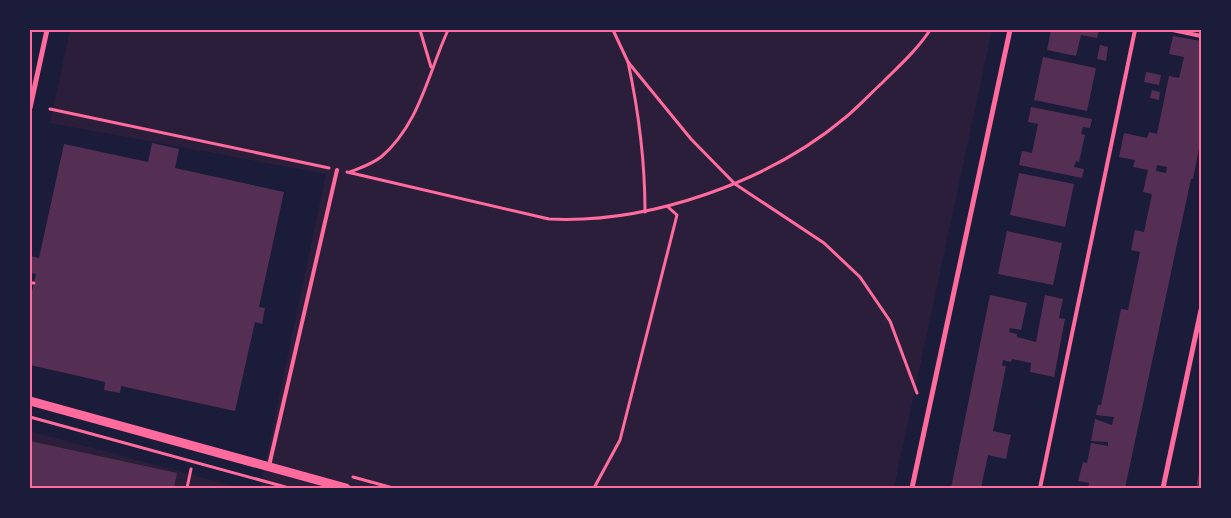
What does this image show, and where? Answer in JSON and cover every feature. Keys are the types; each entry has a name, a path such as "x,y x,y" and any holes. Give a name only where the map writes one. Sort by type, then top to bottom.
{"street":[{"path":"30,108 47,30"},
{"path":"912,488 1010,30"},
{"path":"1163,488 1201,310"},
{"path":"30,401 346,488"}],"lane":[{"path":"1040,488 1135,30"},
{"path":"1173,30 1201,36"},
{"path":"269,466 337,170"}],"path":[{"path":"420,30 431,67"},
{"path":"349,173 379,158 405,133 423,97 431,67 448,30"},
{"path":"613,30 628,62 640,116 645,169 645,212"},
{"path":"50,109 337,170 549,219 576,220 645,212 667,206 735,184 787,157 846,117 919,47 930,30"},
{"path":"628,62 691,139 735,184 824,243 860,278 890,322 917,393"},
{"path":"594,488 620,440 677,214 667,206"},
{"path":"30,417 289,488"},
{"path":"187,488 191,469"}],"shaded area":[{"path":"70,30 992,30 894,488 260,488 326,174 50,123"},
{"path":"30,431 241,488 30,488"}],"building":[{"path":"1051,30 1099,30 1097,38 1081,35 1076,56 1047,50"},
{"path":"1173,36 1201,41 1200,143 1125,488 1088,488 1089,483 1078,481 1083,462 1087,463 1091,443 1108,446 1108,442 1091,441 1095,419 1112,425 1114,417 1096,415 1098,405 1101,405 1121,309 1128,310 1140,252 1131,250 1135,230 1144,232 1152,194 1143,192 1148,170 1133,167 1135,160 1119,157 1124,133 1147,138 1149,132 1157,134 1169,76 1179,78 1184,57 1169,54","holes":["1157,165 1167,167 1166,173 1156,171"]},
{"path":"1100,45 1108,47 1106,61 1097,59"},
{"path":"1043,57 1096,68 1087,111 1034,100"},
{"path":"1146,72 1161,75 1159,85 1144,82"},
{"path":"1152,90 1160,92 1159,100 1150,98"},
{"path":"1031,107 1092,119 1090,128 1083,127 1081,134 1085,135 1079,162 1076,161 1074,167 1084,169 1082,178 1019,165 1022,151 1032,153 1038,124 1028,122"},
{"path":"152,143 179,149 175,168 284,192 259,307 265,308 262,324 255,322 235,411 121,386 120,393 104,390 105,382 30,365 30,300 36,274 30,273 30,256 39,258 64,144 148,162"},
{"path":"1019,173 1074,184 1065,227 1010,215"},
{"path":"1007,231 1062,243 1053,285 998,274"},
{"path":"990,295 1027,303 1021,330 1010,328 1009,332 1017,334 1017,337 1036,342 1045,295 1063,299 1059,318 1065,319 1054,377 1030,372 1031,363 1012,359 1011,362 1003,360 1002,366 1006,366 993,431 1011,435 1006,459 988,455 981,488 951,488"},
{"path":"30,441 177,473 174,488 30,488"},
{"path":"1200,466 1201,488 1196,488 1199,473"}]}
